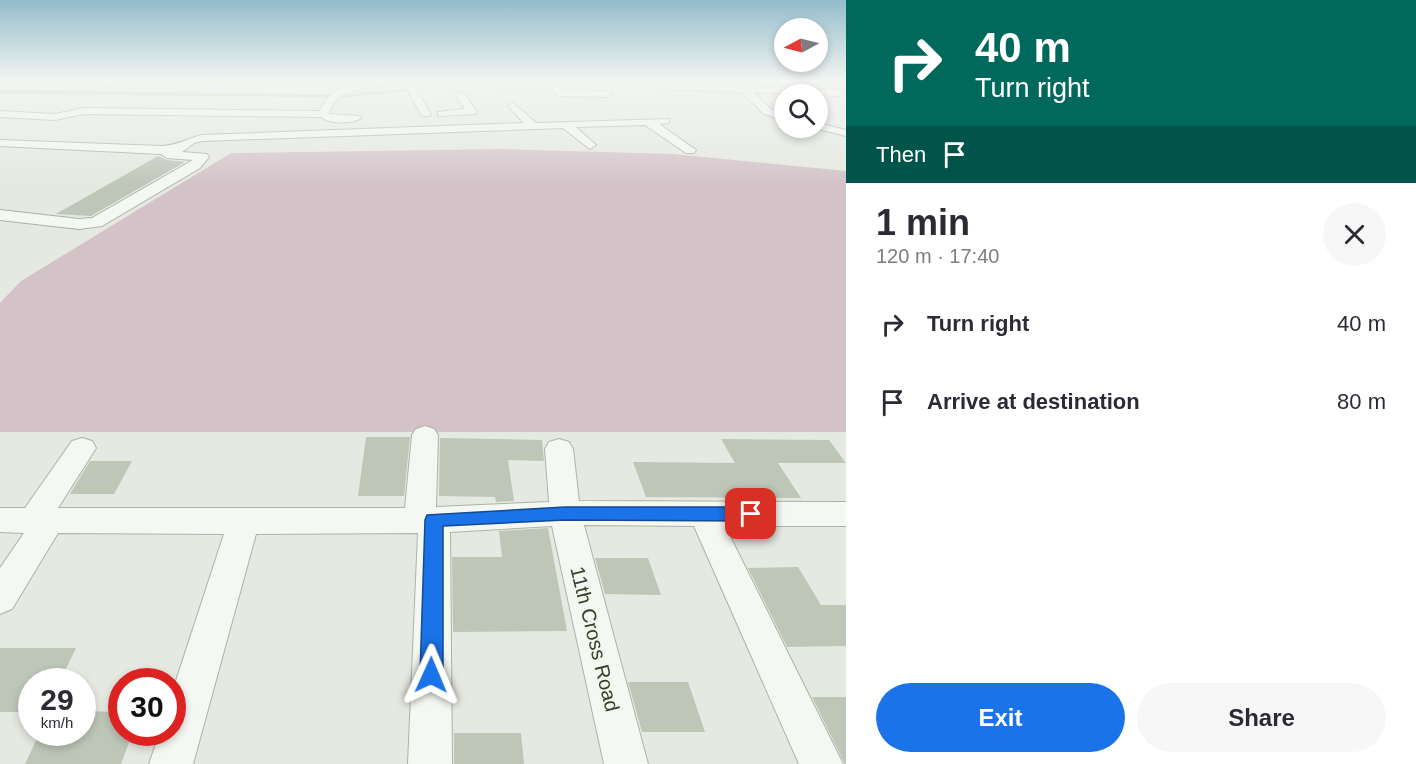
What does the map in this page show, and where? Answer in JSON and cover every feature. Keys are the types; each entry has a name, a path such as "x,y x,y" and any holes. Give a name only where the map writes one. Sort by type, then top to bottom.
{"street":[{"path":"28,116 60,116"},
{"path":"325,116 332,119 364,117"},
{"path":"523,116 533,126"},
{"path":"562,116 590,146"},
{"path":"53,117 47,122 83,124"},
{"path":"828,119 837,119"},
{"path":"0,143 162,150 182,148 190,141 202,138 665,121"},
{"path":"648,122 690,150"},
{"path":"828,128 844,132"},
{"path":"20,132 151,138"},
{"path":"0,152 86,151 203,157 195,165 96,223 79,224 0,215"},
{"path":"425,435 430,764"},
{"path":"0,598 82,448"},
{"name":"11th Cross Road","path":"559,449 565,513 626,764"},
{"path":"0,520 244,522 427,520 565,513 846,514"},
{"path":"704,514 821,764"},
{"path":"171,764 244,522"}],"shaded area":[{"path":"503,149 674,154 846,171 846,432 0,432 0,303 21,281 231,153"}],"building":[{"path":"158,156 167,160 185,162 91,216 56,214"},
{"path":"366,437 410,437 404,496 358,496"},
{"path":"440,438 542,440 544,461 508,460 514,501 496,502 495,497 439,496"},
{"path":"721,439 829,440 846,463 778,463 801,498 646,497 633,462 735,463"},
{"path":"90,461 132,461 114,494 70,494"},
{"path":"548,528 567,631 453,632 452,557 502,557 499,531"},
{"path":"595,558 648,558 661,595 605,594"},
{"path":"798,567 821,605 846,605 846,646 787,647 748,568"},
{"path":"0,648 76,648 66,668 18,668 18,712 0,712"},
{"path":"628,682 688,682 705,732 642,732"},
{"path":"812,697 846,697 846,764 845,764"},
{"path":"96,711 108,712 108,746 128,746 121,764 25,764 33,746 96,746"},
{"path":"454,733 521,733 524,764 454,764"}],"route":[{"path":"431,675 434,520 565,513 751,514"}]}
